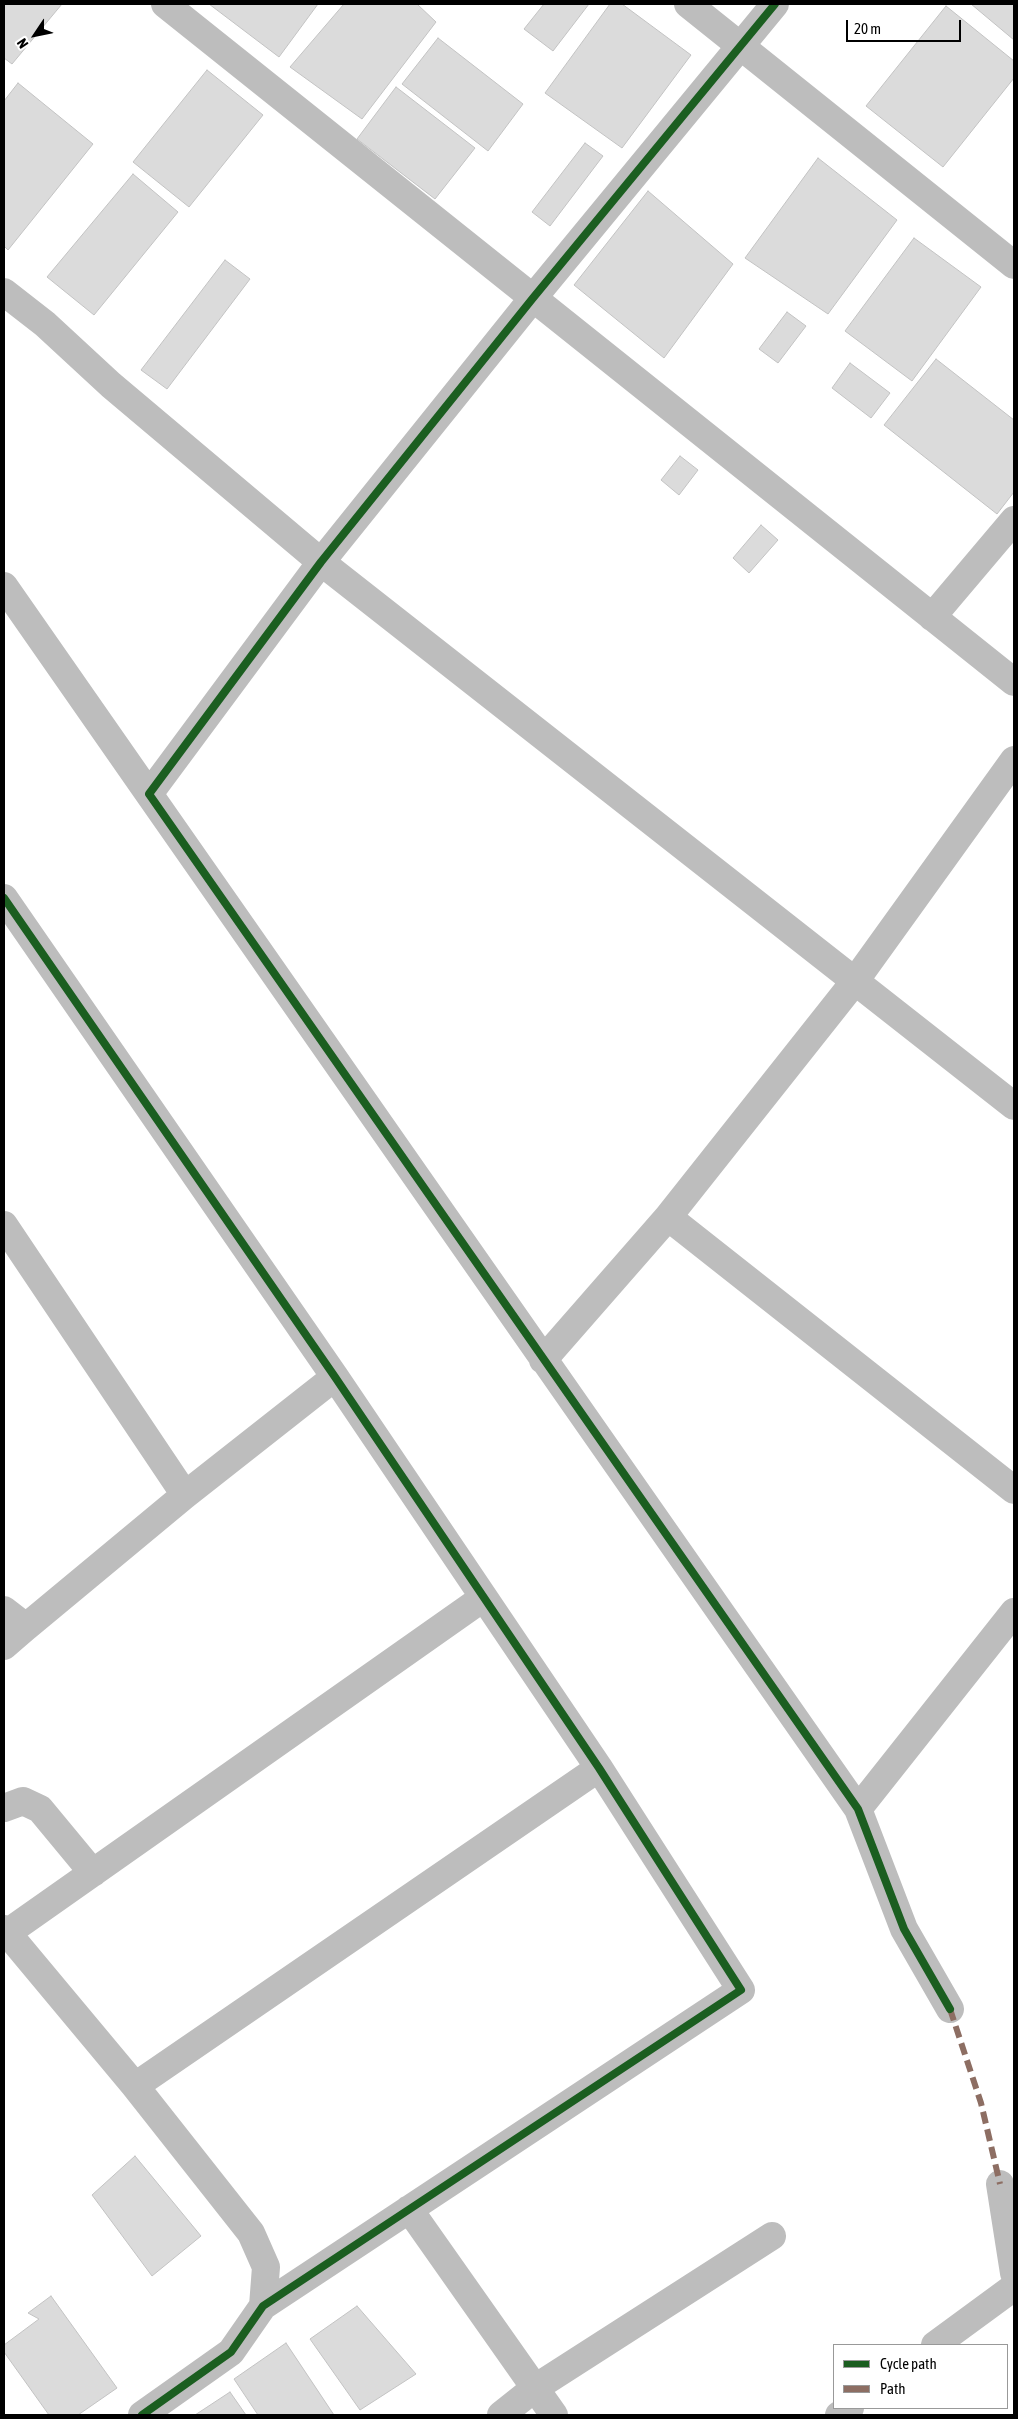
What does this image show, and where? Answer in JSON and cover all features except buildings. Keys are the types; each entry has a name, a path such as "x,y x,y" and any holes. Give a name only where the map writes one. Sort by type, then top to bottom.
{"street":[{"path":"165,4 1014,682"},
{"path":"688,4 1014,265"},
{"path":"149,794 322,562 533,298 775,4"},
{"path":"4,292 45,324 111,385 322,562 1014,1106"},
{"path":"932,617 1014,520"},
{"path":"4,586 858,1809 904,1929 950,2009"},
{"path":"543,1360 668,1216 855,981 1014,760"},
{"path":"4,898 335,1377 599,1768 741,1990 263,2306 231,2352 142,2415"},
{"path":"668,1216 1014,1490"},
{"path":"4,1225 184,1495"},
{"path":"4,1646 184,1495 335,1377"},
{"path":"263,2306 266,2267 251,2233 135,2086 6,1931 93,1873 483,1598"},
{"path":"4,1610 26,1627"},
{"path":"858,1809 1014,1612"},
{"path":"135,2086 599,1768"},
{"path":"4,1808 23,1801 40,1809 93,1873"},
{"path":"1000,2184 1014,2273"},
{"path":"409,2209 554,2415"},
{"path":"501,2415 535,2388 772,2236"},
{"path":"936,2344 1014,2287"}],"marked path":[{"path":"950,2009 981,2103 1000,2184"}],"cycle path":[{"path":"775,4 533,298 321,562 149,794 858,1809 904,1929 950,2009"},
{"path":"4,898 335,1377 599,1768 741,1990 263,2306 231,2352 142,2415"}]}
